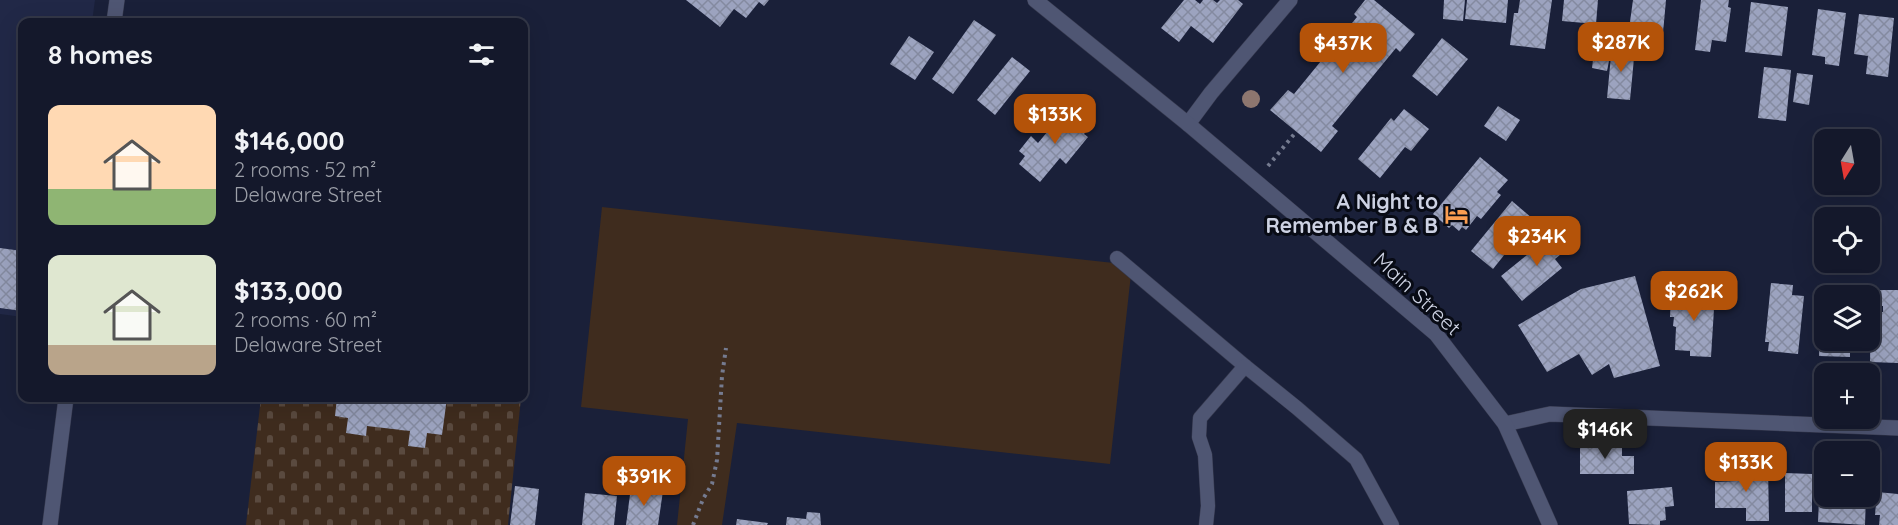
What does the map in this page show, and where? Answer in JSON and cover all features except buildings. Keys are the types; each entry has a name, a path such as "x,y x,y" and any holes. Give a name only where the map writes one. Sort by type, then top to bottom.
{"street":[{"path":"115,18 117,0"},
{"name":"Main Street","path":"1035,0 1188,124 1436,334 1505,424 1550,525"},
{"path":"1188,124 1211,93 1290,0"},
{"path":"50,525 65,402"},
{"path":"1505,424 1550,414 1898,428"}],"lane":[{"path":"1117,258 1356,459 1392,525"},
{"path":"1206,525 1208,506 1205,455 1199,437 1200,418 1245,366"}],"path":[{"path":"1255,181 1296,132"},
{"path":"693,525 703,499 712,484 717,460 726,348"}],"shaded area":[{"path":"0,0 95,0 93,18 18,18 18,316 0,314"}],"green space":[{"path":"602,207 1132,265 1110,464 737,423 722,525 677,525 688,419 581,407"},
{"path":"261,402 521,402 508,525 246,525"}],"place":[{"name":"A Night to Remember B & B","path":"1456,214"}]}
